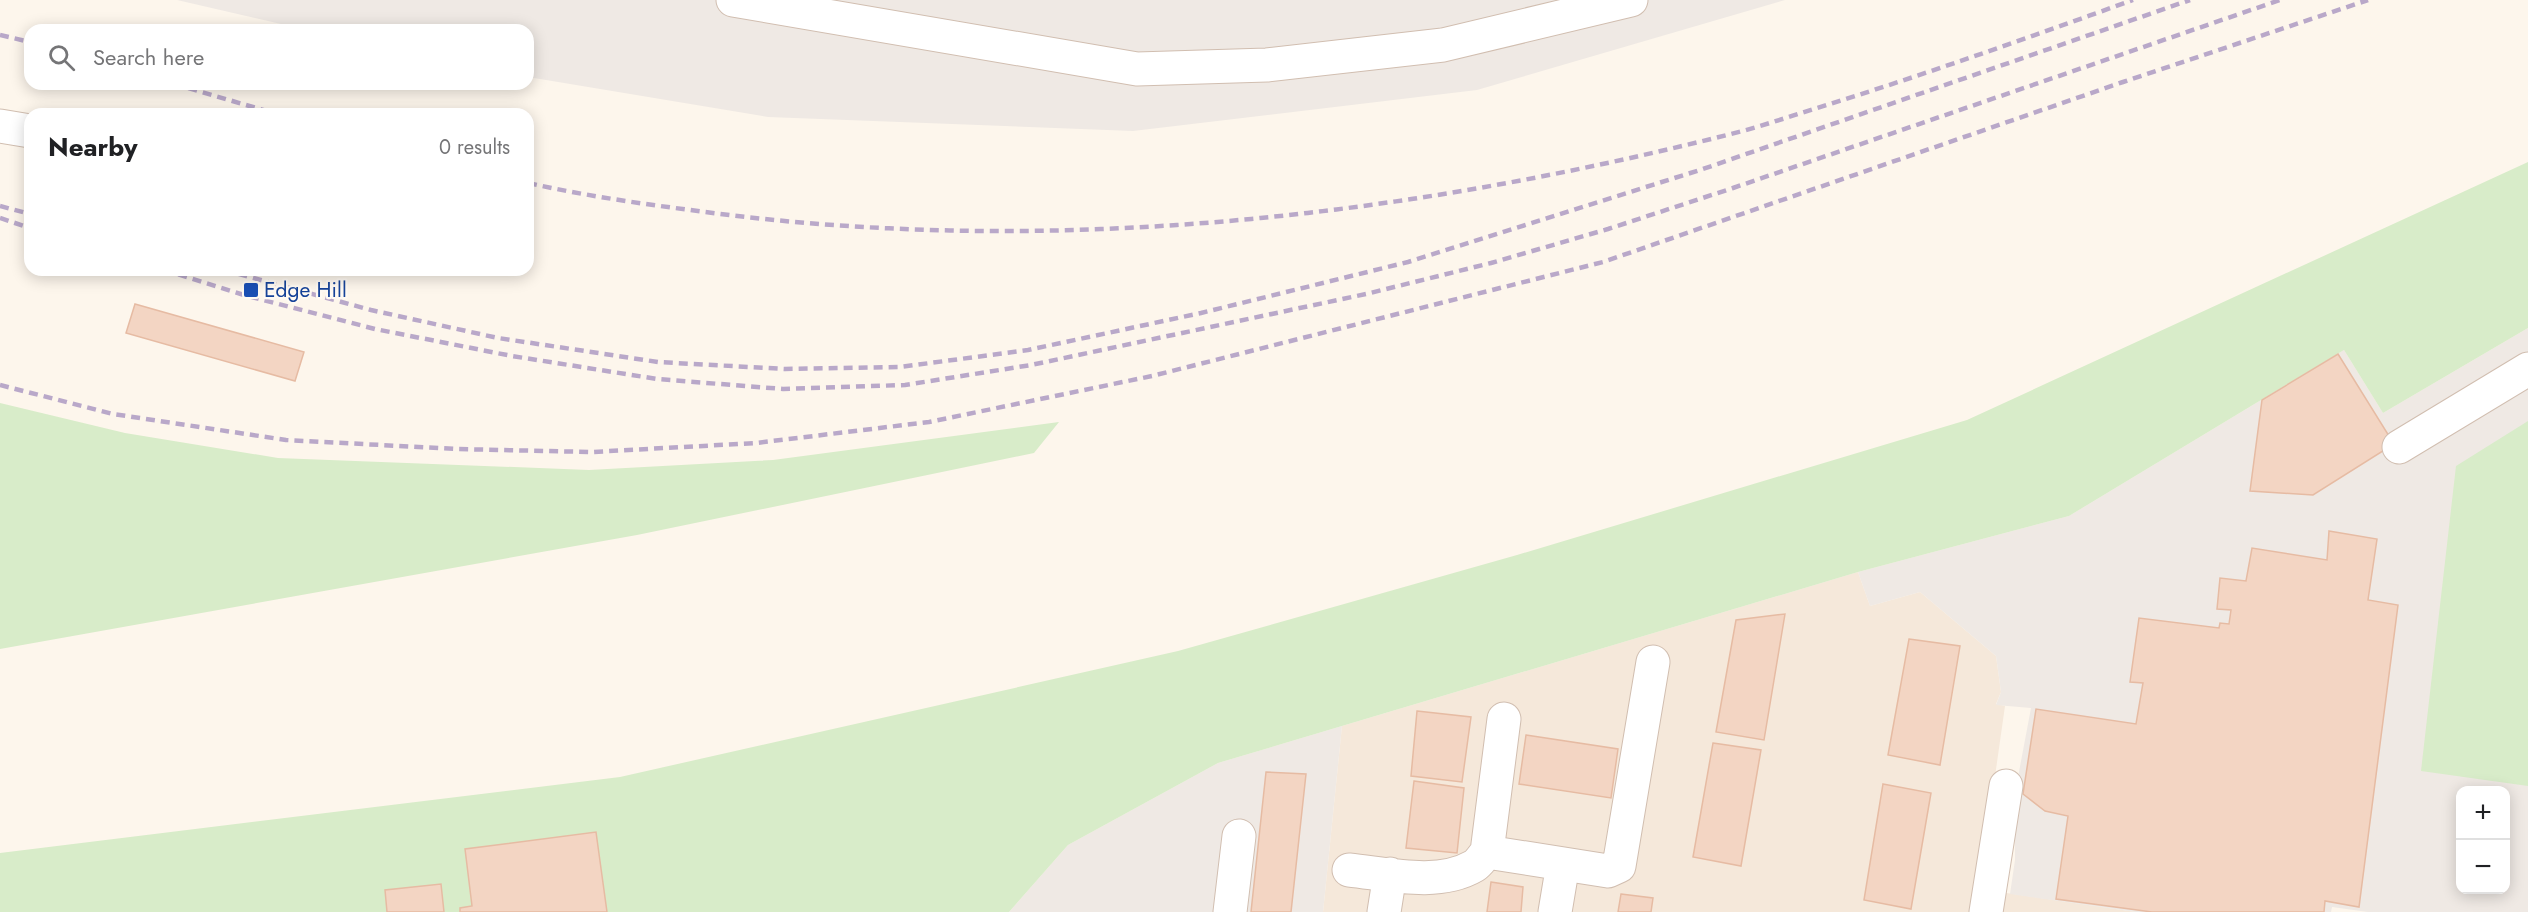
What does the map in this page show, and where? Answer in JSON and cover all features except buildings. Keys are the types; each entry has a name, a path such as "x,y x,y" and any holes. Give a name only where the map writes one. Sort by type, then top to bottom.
{"street":[{"path":"733,0 1137,69 1267,65 1443,45 1631,0"},
{"path":"0,126 24,130"},
{"path":"2399,447 2528,369"},
{"path":"1487,852 1608,871 1619,866 1653,663"},
{"path":"1349,870 1420,878 1449,874 1475,865 1487,852 1504,719"},
{"path":"1986,912 2006,786"},
{"path":"1230,912 1239,836"},
{"path":"1555,912 1563,864"},
{"path":"1384,912 1390,874"}],"shaded area":[{"path":"177,0 1785,0 1477,90 1133,131 768,117 534,78 534,24 281,24"},
{"path":"2528,328 2528,912 2368,912 2332,907 2331,912 2136,912 2010,894 2015,860 2015,793 2031,708 1996,705 2001,692 1996,656 1920,592 1870,606 1858,572 2069,516 2344,350 2383,413"},
{"path":"1858,572 1870,606 1920,592 1996,656 2001,692 1996,704 2005,706 1979,889 2136,912 1323,912 1342,726"},
{"path":"1342,726 1323,912 1009,912 1068,845 1218,763"}],"green space":[{"path":"2528,162 2528,328 2383,413 2344,350 2069,516 1858,572 1218,763 1068,845 1009,912 0,912 0,853 620,777 1178,651 1517,555 1967,420"},
{"path":"0,403 125,433 278,458 589,470 773,460 1059,422 1034,453 637,535 0,649"},
{"path":"2528,421 2528,786 2421,771 2456,466"}],"railway":[{"path":"534,184 690,210 820,224 951,230 1081,230 1212,222 1342,209 1471,189 1600,165 1738,132 1934,70 2133,0"},
{"path":"246,276 371,310 498,338 658,362 785,369 900,367 1028,350 1201,313 1408,262 1703,169 2190,0"},
{"path":"183,276 244,295 375,329 512,356 657,379 783,389 905,385 1031,365 1366,294 1491,263 1608,229 1733,188 2280,0"},
{"path":"0,385 113,414 286,440 457,449 592,452 756,443 929,422 1152,376 1603,262 2123,82 2368,0"},
{"path":"0,35 24,41"},
{"path":"195,90 256,108"},
{"path":"0,206 24,212"},
{"path":"0,218 24,226"}],"place":[{"name":"Edge Hill","path":"251,290"}]}
